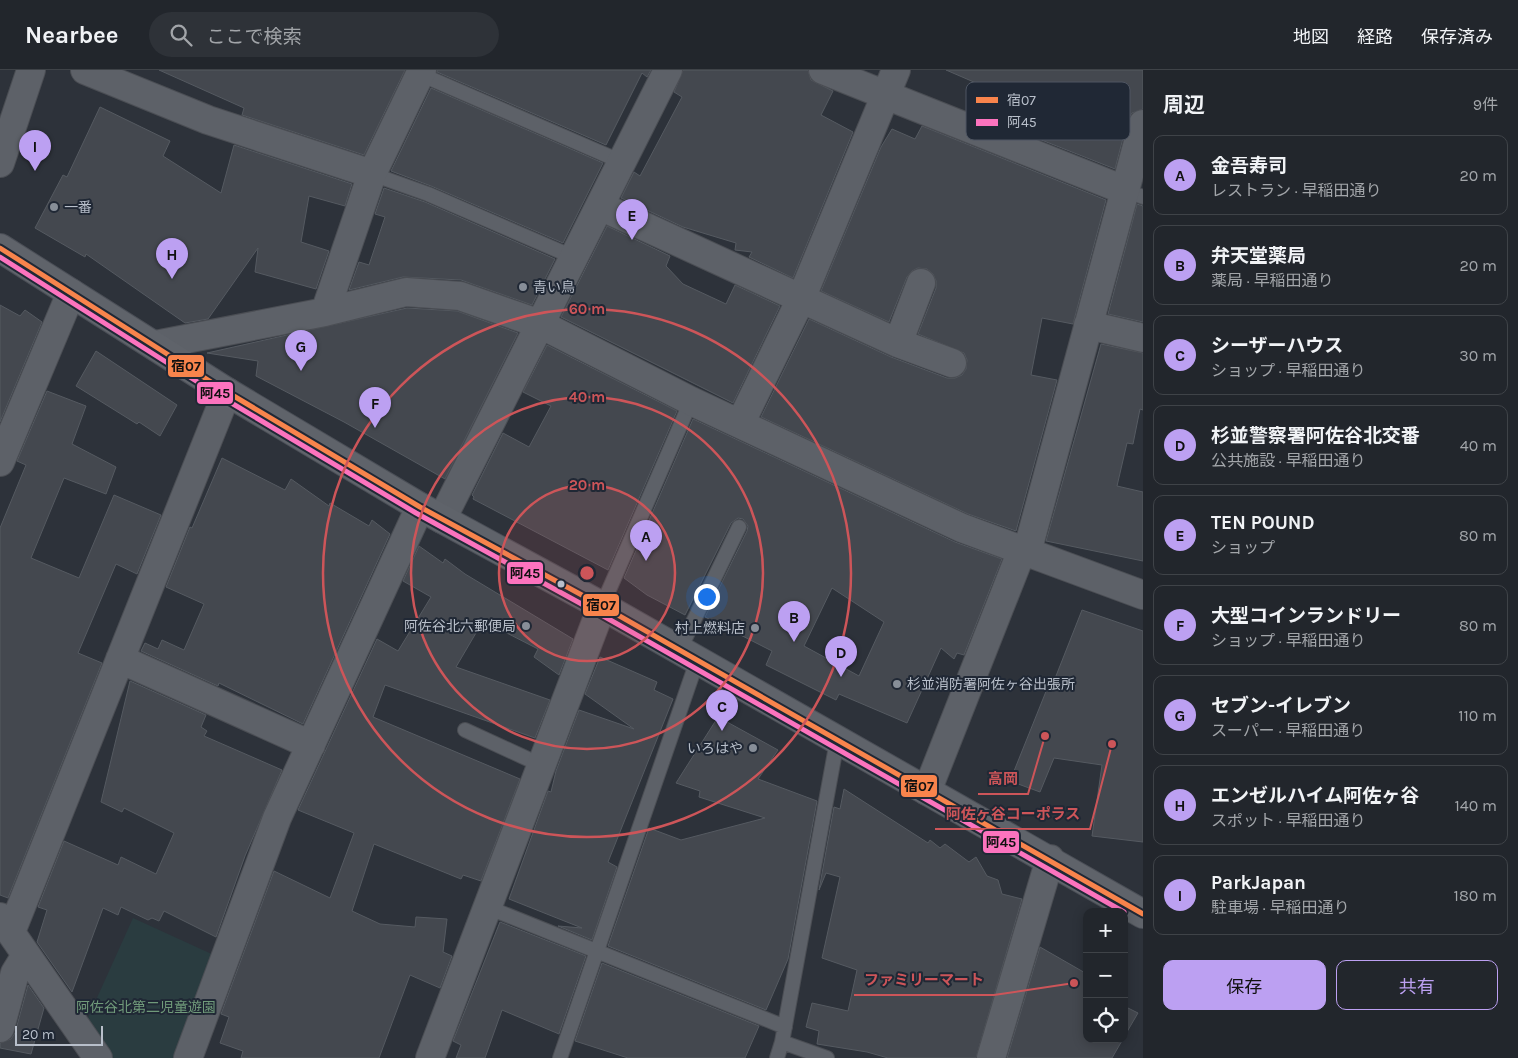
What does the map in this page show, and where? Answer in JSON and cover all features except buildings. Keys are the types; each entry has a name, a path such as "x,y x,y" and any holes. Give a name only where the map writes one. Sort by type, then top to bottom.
{"main road":[{"path":"0,248 227,392 431,513 602,606 837,741 1050,859 1141,906"}],"street":[{"path":"0,163 32,70"},
{"path":"85,70 208,120 372,174"},
{"path":"188,1058 277,818 311,746 431,513 540,324 668,70"},
{"path":"823,70 966,128"},
{"path":"740,424 801,299 896,70"},
{"path":"325,312 372,174 421,72"},
{"path":"928,791 1017,563 1030,541 1088,325 1134,194 1143,124"},
{"path":"997,140 1134,194"},
{"path":"600,206 898,343 952,363"},
{"path":"898,343 921,283"},
{"path":"155,345 325,312 406,292 460,296 540,324 691,401 962,528 1143,595"},
{"path":"0,462 71,293"},
{"path":"1088,325 1143,338"},
{"path":"98,1058 5,924 120,659 227,392"},
{"path":"430,1058 602,606"},
{"path":"120,659 311,746"},
{"path":"991,1058 1050,859"},
{"path":"0,1028 15,973 26,955"}],"lane":[{"path":"421,72 622,162"},
{"path":"372,174 428,194 573,257"},
{"path":"602,606 691,401"},
{"path":"560,1058 688,656 739,527"},
{"path":"465,730 541,765"},
{"path":"777,1058 785,1027 837,741"},
{"path":"488,907 595,952 785,1027"},
{"path":"782,1042 827,1058"}],"green space":[{"name":"阿佐谷北第二児童遊園","path":"133,918 216,956 179,1058 113,1058 87,1020"}],"transit line":[{"name":"宿07","path":"0,248 227,392 420,507 602,606 1143,914"},
{"name":"阿45","path":"0,257 223,398 416,513 598,613 1117,908"}],"place":[{"name":"ParkJapan","path":"35,171"},
{"name":"一番","path":"54,207"},
{"name":"TEN POUND","path":"632,240"},
{"name":"エンゼルハイム阿佐ヶ谷","path":"172,279"},
{"name":"青い鳥","path":"523,287"},
{"name":"セブン-イレブン","path":"301,371"},
{"name":"大型コインランドリー","path":"375,428"},
{"name":"金吾寿司","path":"646,561"},
{"name":"阿佐谷北六郵便局","path":"526,626"},
{"name":"村上燃料店","path":"755,628"},
{"name":"弁天堂薬局","path":"794,642"},
{"name":"杉並警察署阿佐谷北交番","path":"841,677"},
{"name":"杉並消防署阿佐ヶ谷出張所","path":"897,684"},
{"name":"シーザーハウス","path":"722,731"},
{"name":"高岡","path":"1045,736"},
{"name":"阿佐ヶ谷コーポラス","path":"1112,744"},
{"name":"いろはや","path":"753,748"},
{"name":"ファミリーマート","path":"1074,983"}]}
